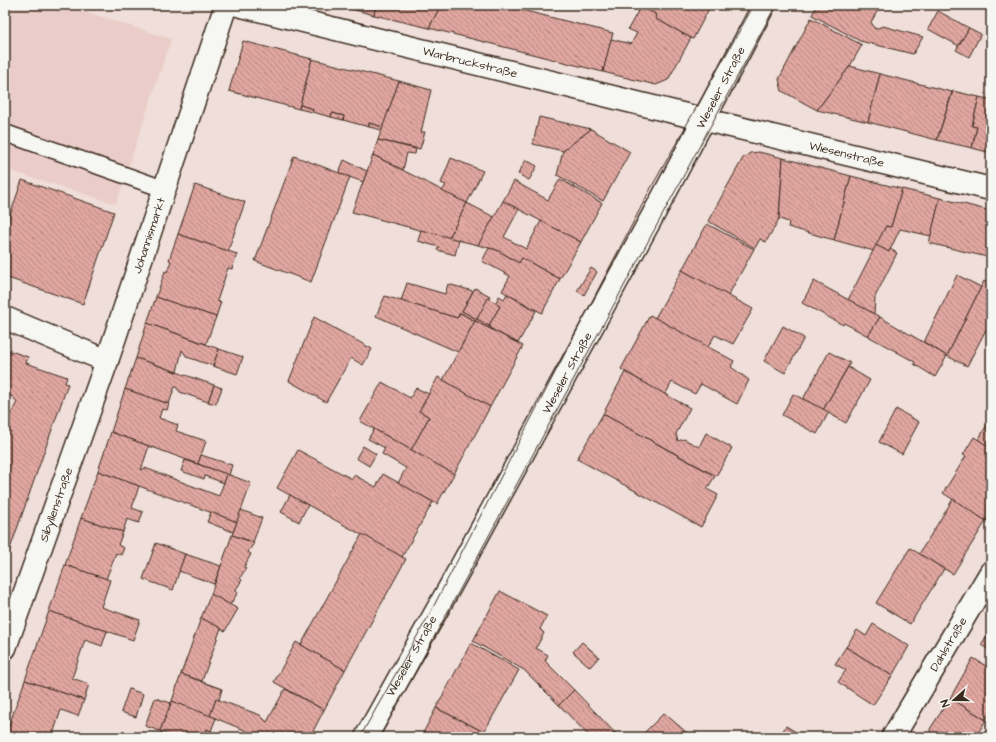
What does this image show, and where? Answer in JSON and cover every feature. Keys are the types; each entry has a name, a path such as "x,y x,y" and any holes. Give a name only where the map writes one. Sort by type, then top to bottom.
{"street":[{"name":"Johannismarkt","path":"107,361 226,5"},
{"name":"Warbruckstraße","path":"238,5 702,119"},
{"name":"Weseler Straße","path":"366,737 626,264 764,5"},
{"name":"Wiesenstraße","path":"702,119 991,189"},
{"path":"5,318 107,361"},
{"name":"Sibyllenstraße","path":"5,648 107,361"},
{"name":"Dahlstraße","path":"894,737 991,572"}],"lane":[{"path":"5,133 164,189"}],"shaded area":[{"path":"5,5 65,5 171,39 116,204 5,169"}],"building":[{"path":"336,5 376,5 374,15"},
{"path":"376,5 441,5 429,28 374,15"},
{"path":"441,5 519,5 518,9 613,33 603,72 429,28"},
{"path":"653,5 711,5 693,39 656,19 655,14 649,11"},
{"path":"817,5 881,5 871,22 875,29 883,26 923,37 913,54 860,41 812,15"},
{"path":"641,6 655,14 656,19 691,38 668,80 656,85 603,72 611,39 631,44 637,33 628,29"},
{"path":"938,11 969,28 959,46 928,29"},
{"path":"811,18 862,45 850,66 817,110 782,91 779,79"},
{"path":"969,28 981,34 969,57 956,50"},
{"path":"243,41 312,59 299,109 229,91"},
{"path":"312,59 399,81 383,127 369,123 369,127 343,120 344,116 332,113 331,117 312,112 313,109 300,105"},
{"path":"850,66 880,74 868,122 817,110"},
{"path":"880,74 952,92 937,140 868,122"},
{"path":"399,81 431,90 421,132 425,132 420,149 378,140"},
{"path":"953,91 979,97 972,126 977,127 972,148 937,140"},
{"path":"990,93 991,153 972,148 977,127 972,126 979,97 988,99"},
{"path":"300,105 313,109 312,112 299,109"},
{"path":"332,113 344,116 343,120 331,117"},
{"path":"539,117 591,129 563,151 533,144"},
{"path":"369,123 383,127 382,130 369,127"},
{"path":"591,129 630,152 603,201 557,175 563,151"},
{"path":"378,140 416,149 415,154 407,153 403,170 373,155"},
{"path":"759,152 783,158 779,219 766,242 760,239 755,248 708,221 743,158 750,153"},
{"path":"373,155 467,203 449,238 352,212"},
{"path":"294,156 350,177 311,282 255,261"},
{"path":"451,158 483,171 467,203 442,191 446,185 441,183"},
{"path":"783,158 851,176 834,240 788,227 789,222 779,219"},
{"path":"344,160 367,171 363,182 339,173"},
{"path":"526,160 537,166 529,180 518,174"},
{"path":"851,176 902,189 891,227 886,226 874,251 834,240"},
{"path":"560,179 602,203 581,242 503,201 514,181 548,200"},
{"path":"22,180 114,212 83,304 5,277 5,230"},
{"path":"195,185 245,202 228,251 178,234"},
{"path":"902,189 940,198 931,236 900,229 889,252 876,245 886,226 891,227"},
{"path":"940,198 991,211 991,258 929,243"},
{"path":"503,201 519,209 504,237 526,249 541,221 581,242 560,279 522,258 519,263 497,250 478,245"},
{"path":"467,203 494,217 478,245 449,238"},
{"path":"707,224 754,249 728,296 682,270"},
{"path":"421,230 459,240 455,255 437,250 439,247 418,241"},
{"path":"178,234 237,254 232,269 228,268 217,301 221,302 216,317 156,297 165,271 167,272 171,261 169,260"},
{"path":"876,245 889,252 890,249 897,253 875,297 874,314 848,300"},
{"path":"489,248 497,250 519,263 522,258 560,279 542,313 502,291 510,276 482,261"},
{"path":"591,268 597,272 584,295 577,291"},
{"path":"682,270 753,309 733,344 715,335 708,347 655,318"},
{"path":"957,275 981,287 947,356 924,342"},
{"path":"814,281 880,317 868,336 844,323 843,325 802,303"},
{"path":"984,281 991,285 991,320 967,366 947,356"},
{"path":"407,283 445,294 448,284 473,291 462,311 491,327 493,330 460,313 457,318 401,301"},
{"path":"475,288 490,296 477,319 462,311"},
{"path":"507,294 536,311 518,343 493,330 489,325 500,306 495,304 499,296 504,299"},
{"path":"385,296 457,318 460,313 475,321 458,352 376,316"},
{"path":"156,297 216,317 206,344 147,323"},
{"path":"488,298 500,306 489,325 491,327 477,319"},
{"path":"650,315 734,361 731,367 749,380 737,404 701,384 695,394 672,382 665,395 621,369"},
{"path":"314,317 372,349 363,365 351,358 326,402 289,381"},
{"path":"880,317 947,356 935,377 914,364 915,362 868,336"},
{"path":"475,321 523,346 490,407 443,380"},
{"path":"147,323 219,349 213,366 187,357 182,350 177,372 136,358"},
{"path":"783,326 804,338 785,373 764,361"},
{"path":"5,349 28,357 26,363 67,377 65,383 68,384 5,563 5,421 9,418 17,402 13,397 5,394"},
{"path":"219,349 243,357 237,374 213,366"},
{"path":"829,352 850,363 823,410 803,399"},
{"path":"136,358 214,385 208,402 180,392 175,386 169,404 125,389"},
{"path":"848,367 870,380 846,423 823,410"},
{"path":"625,372 690,408 676,434 678,441 684,439 699,447 706,433 732,448 716,476 603,414"},
{"path":"438,377 490,407 454,474 411,450 429,417 419,411"},
{"path":"382,382 410,398 416,388 429,394 419,411 429,417 411,450 360,421"},
{"path":"214,385 222,388 216,404 208,402"},
{"path":"125,389 169,404 167,410 162,409 159,418 178,425 176,431 206,441 198,464 111,432"},
{"path":"793,394 829,412 817,434 782,415"},
{"path":"896,409 919,422 902,454 879,442"},
{"path":"603,414 715,476 707,489 718,495 701,527 577,459"},
{"path":"991,418 991,448 978,440"},
{"path":"374,429 454,474 437,504 398,483 406,468 382,454 385,448 368,439"},
{"path":"111,432 149,446 141,470 145,468 219,496 227,474 251,483 237,522 98,471"},
{"path":"974,437 991,448 991,513 986,521 943,493 966,456 963,455"},
{"path":"363,446 376,454 369,466 356,458"},
{"path":"298,450 352,479 354,475 376,487 383,474 433,502 402,557 277,488"},
{"path":"201,455 232,465 229,475 198,464"},
{"path":"185,460 227,474 224,483 205,476 204,479 181,471"},
{"path":"98,471 139,486 132,508 143,512 139,523 127,519 123,532 81,518"},
{"path":"290,495 308,505 299,522 281,512"},
{"path":"953,499 986,521 953,574 919,554"},
{"path":"241,510 262,518 253,542 232,535"},
{"path":"211,512 237,522 233,532 207,522"},
{"path":"81,518 123,532 118,545 124,548 121,555 116,553 106,579 65,565"},
{"path":"362,534 406,559 345,670 301,645"},
{"path":"232,535 254,543 248,552 251,554 244,567 246,568 240,578 242,580 235,591 238,592 230,605 211,594"},
{"path":"156,543 185,554 173,590 143,579"},
{"path":"910,548 944,569 910,624 876,603"},
{"path":"185,554 221,566 214,584 179,571"},
{"path":"65,565 110,580 101,607 140,620 133,640 49,611"},
{"path":"500,591 547,616 540,629 544,633 536,648 548,655 545,661 574,690 559,705 524,670 473,641"},
{"path":"211,594 238,609 225,631 201,618"},
{"path":"49,611 107,631 102,646 85,640 72,678 89,684 84,700 25,680"},
{"path":"201,618 221,628 202,681 181,674"},
{"path":"873,624 909,646 892,676 846,647 857,630 866,636"},
{"path":"991,629 991,651 981,645"},
{"path":"296,642 345,670 324,710 274,682"},
{"path":"582,642 599,657 590,667 573,652"},
{"path":"471,643 519,670 484,732 436,708"},
{"path":"846,647 892,676 873,705 838,682 846,670 835,664"},
{"path":"973,658 991,669 991,711 986,720 950,698"},
{"path":"181,674 222,689 219,700 216,699 210,716 172,701"},
{"path":"25,680 84,700 78,716 61,710 52,737 5,737"},
{"path":"129,689 143,694 136,717 121,712"},
{"path":"285,689 324,710 310,737 267,737 261,734 259,736 210,716 216,699 260,715 267,722"},
{"path":"574,690 619,737 590,737 559,705"},
{"path":"155,698 171,703 160,731 145,726"},
{"path":"950,698 986,720 978,733 981,737 931,737 930,729"},
{"path":"172,701 216,718 211,731 207,729 204,737 172,737 160,731"},
{"path":"436,708 484,732 482,737 421,737"},
{"path":"664,713 686,732 680,737 640,737"},
{"path":"786,726 804,737 779,737"},
{"path":"207,729 211,731 227,737 204,737"}],"tram line":[{"path":"360,737 429,615 651,188 754,5"},
{"path":"380,737 776,5"}]}
